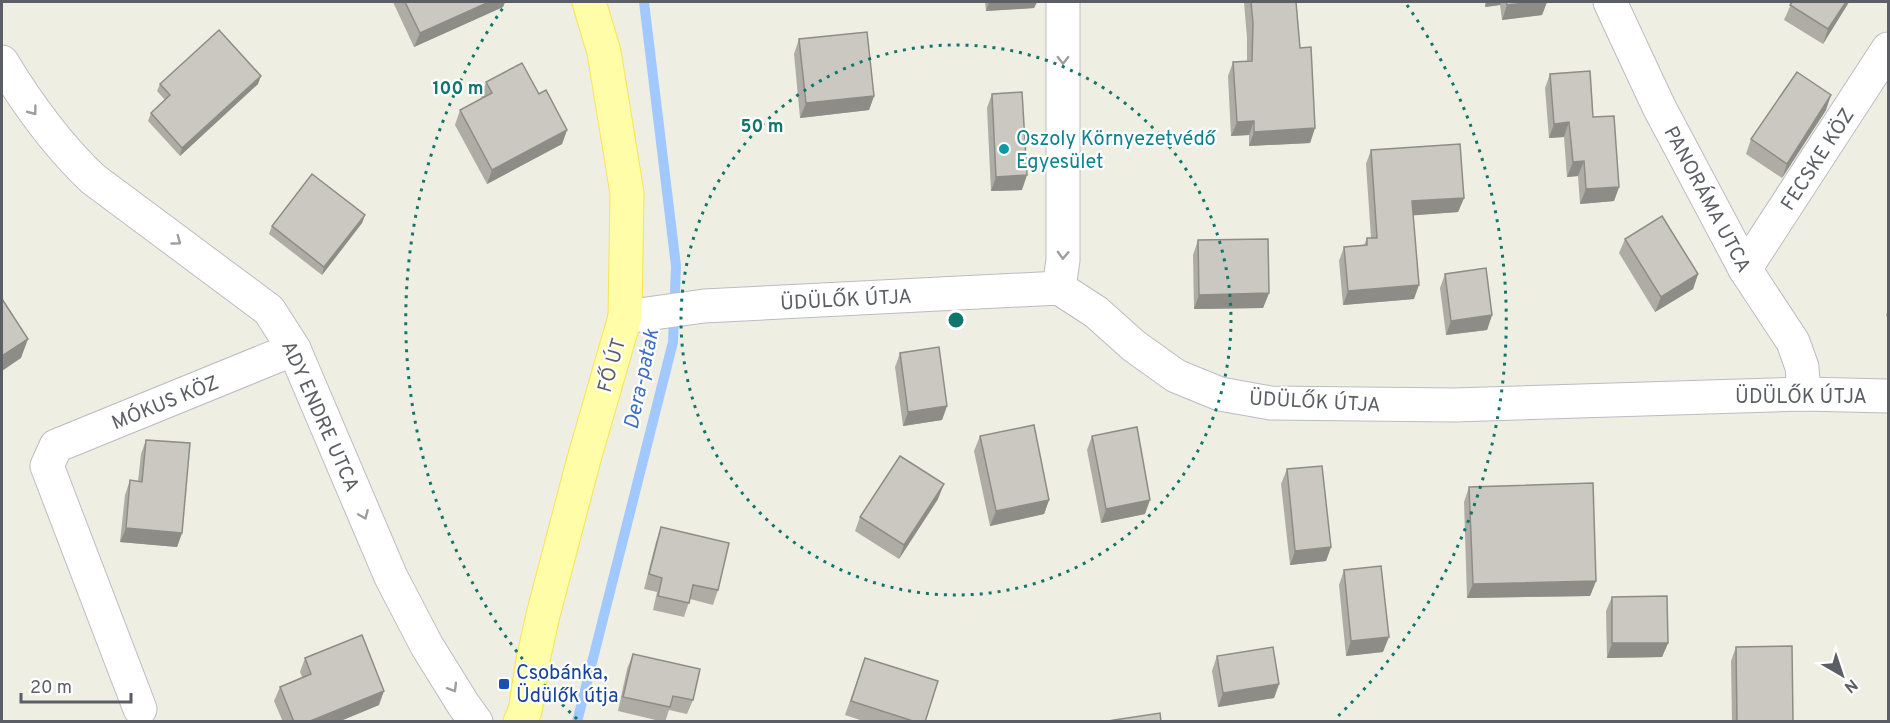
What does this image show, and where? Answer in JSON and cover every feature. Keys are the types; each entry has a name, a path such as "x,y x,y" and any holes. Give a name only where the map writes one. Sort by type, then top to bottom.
{"main road":[{"name":"FŐ ÚT","path":"520,722 525,711 532,660 584,459 639,315 627,193 604,52 589,2"}],"street":[{"path":"1059,288 1063,260 1063,2"},
{"name":"PANORÁMA UTCA","path":"1610,2 1659,107 1744,268 1792,342 1802,367 1804,394"},
{"name":"FECSKE KÖZ","path":"1744,268 1888,49"},
{"name":"ADY ENDRE UTCA","path":"2,62 25,101 68,155 93,179 269,310 294,349 391,577 428,646 476,722"},
{"name":"ÜDÜLŐK ÚTJA","path":"639,315 704,306 1059,288 1096,312 1134,346 1176,376 1220,394 1271,403 1454,405 1804,394 1888,396"},
{"name":"MÓKUS KÖZ","path":"140,710 47,466 56,446 294,349"}],"building":[{"path":"405,2 489,2 420,33"},
{"path":"1251,2 1296,2 1300,48 1311,47 1315,128 1254,132 1254,121 1237,122 1233,62 1252,61"},
{"path":"1506,2 1537,2 1507,5"},
{"path":"1792,2 1846,2 1828,29 1790,5"},
{"path":"219,30 261,76 182,148 151,113 170,95 160,84"},
{"path":"867,32 874,96 806,103 799,39"},
{"path":"522,63 539,94 546,90 567,130 492,170 460,110 492,93 486,82"},
{"path":"1590,71 1593,117 1614,116 1619,187 1586,189 1584,161 1573,162 1569,122 1554,124 1550,74"},
{"path":"1797,72 1831,95 1787,164 1751,139"},
{"name":"Oszoly Környezetvédő Egyesület","path":"1022,92 1027,175 996,177 992,94"},
{"path":"1460,144 1464,198 1412,201 1419,285 1348,291 1344,247 1367,245 1367,238 1377,238 1371,150"},
{"path":"312,174 365,215 324,267 272,226"},
{"path":"1662,216 1698,274 1661,297 1625,239"},
{"path":"1268,239 1269,293 1199,295 1198,240"},
{"path":"1486,268 1492,315 1451,321 1445,274"},
{"path":"2,299 28,339 2,356"},
{"path":"939,347 947,406 908,412 900,353"},
{"path":"1034,425 1049,500 996,511 980,436"},
{"path":"1137,427 1150,500 1106,509 1092,436"},
{"path":"146,440 190,443 182,533 126,528 130,480 142,482"},
{"path":"900,456 944,484 904,545 860,517"},
{"path":"1322,466 1331,547 1295,551 1287,469"},
{"path":"1593,483 1596,581 1473,584 1469,487"},
{"path":"661,527 729,543 718,590 693,585 689,603 658,596 662,578 649,574"},
{"path":"1381,566 1389,637 1351,641 1344,570"},
{"path":"1667,596 1668,643 1612,643 1612,597"},
{"path":"362,635 384,691 308,722 294,722 280,687 311,674 305,658"},
{"path":"1792,646 1793,722 1737,722 1736,647"},
{"path":"1273,647 1279,684 1223,693 1217,656"},
{"path":"633,654 700,669 693,700 673,696 670,707 623,697"},
{"path":"865,658 938,681 925,722 916,722 851,701"},
{"path":"1160,713 1161,722 1101,722"}],"waterway":[{"name":"Dera-patak","path":"577,722 673,342 676,266 644,2"}],"place":[{"name":"Oszoly Környezetvédő Egyesület","path":"1004,149"},
{"name":"Csobánka, Üdülők útja","path":"504,684"}]}
